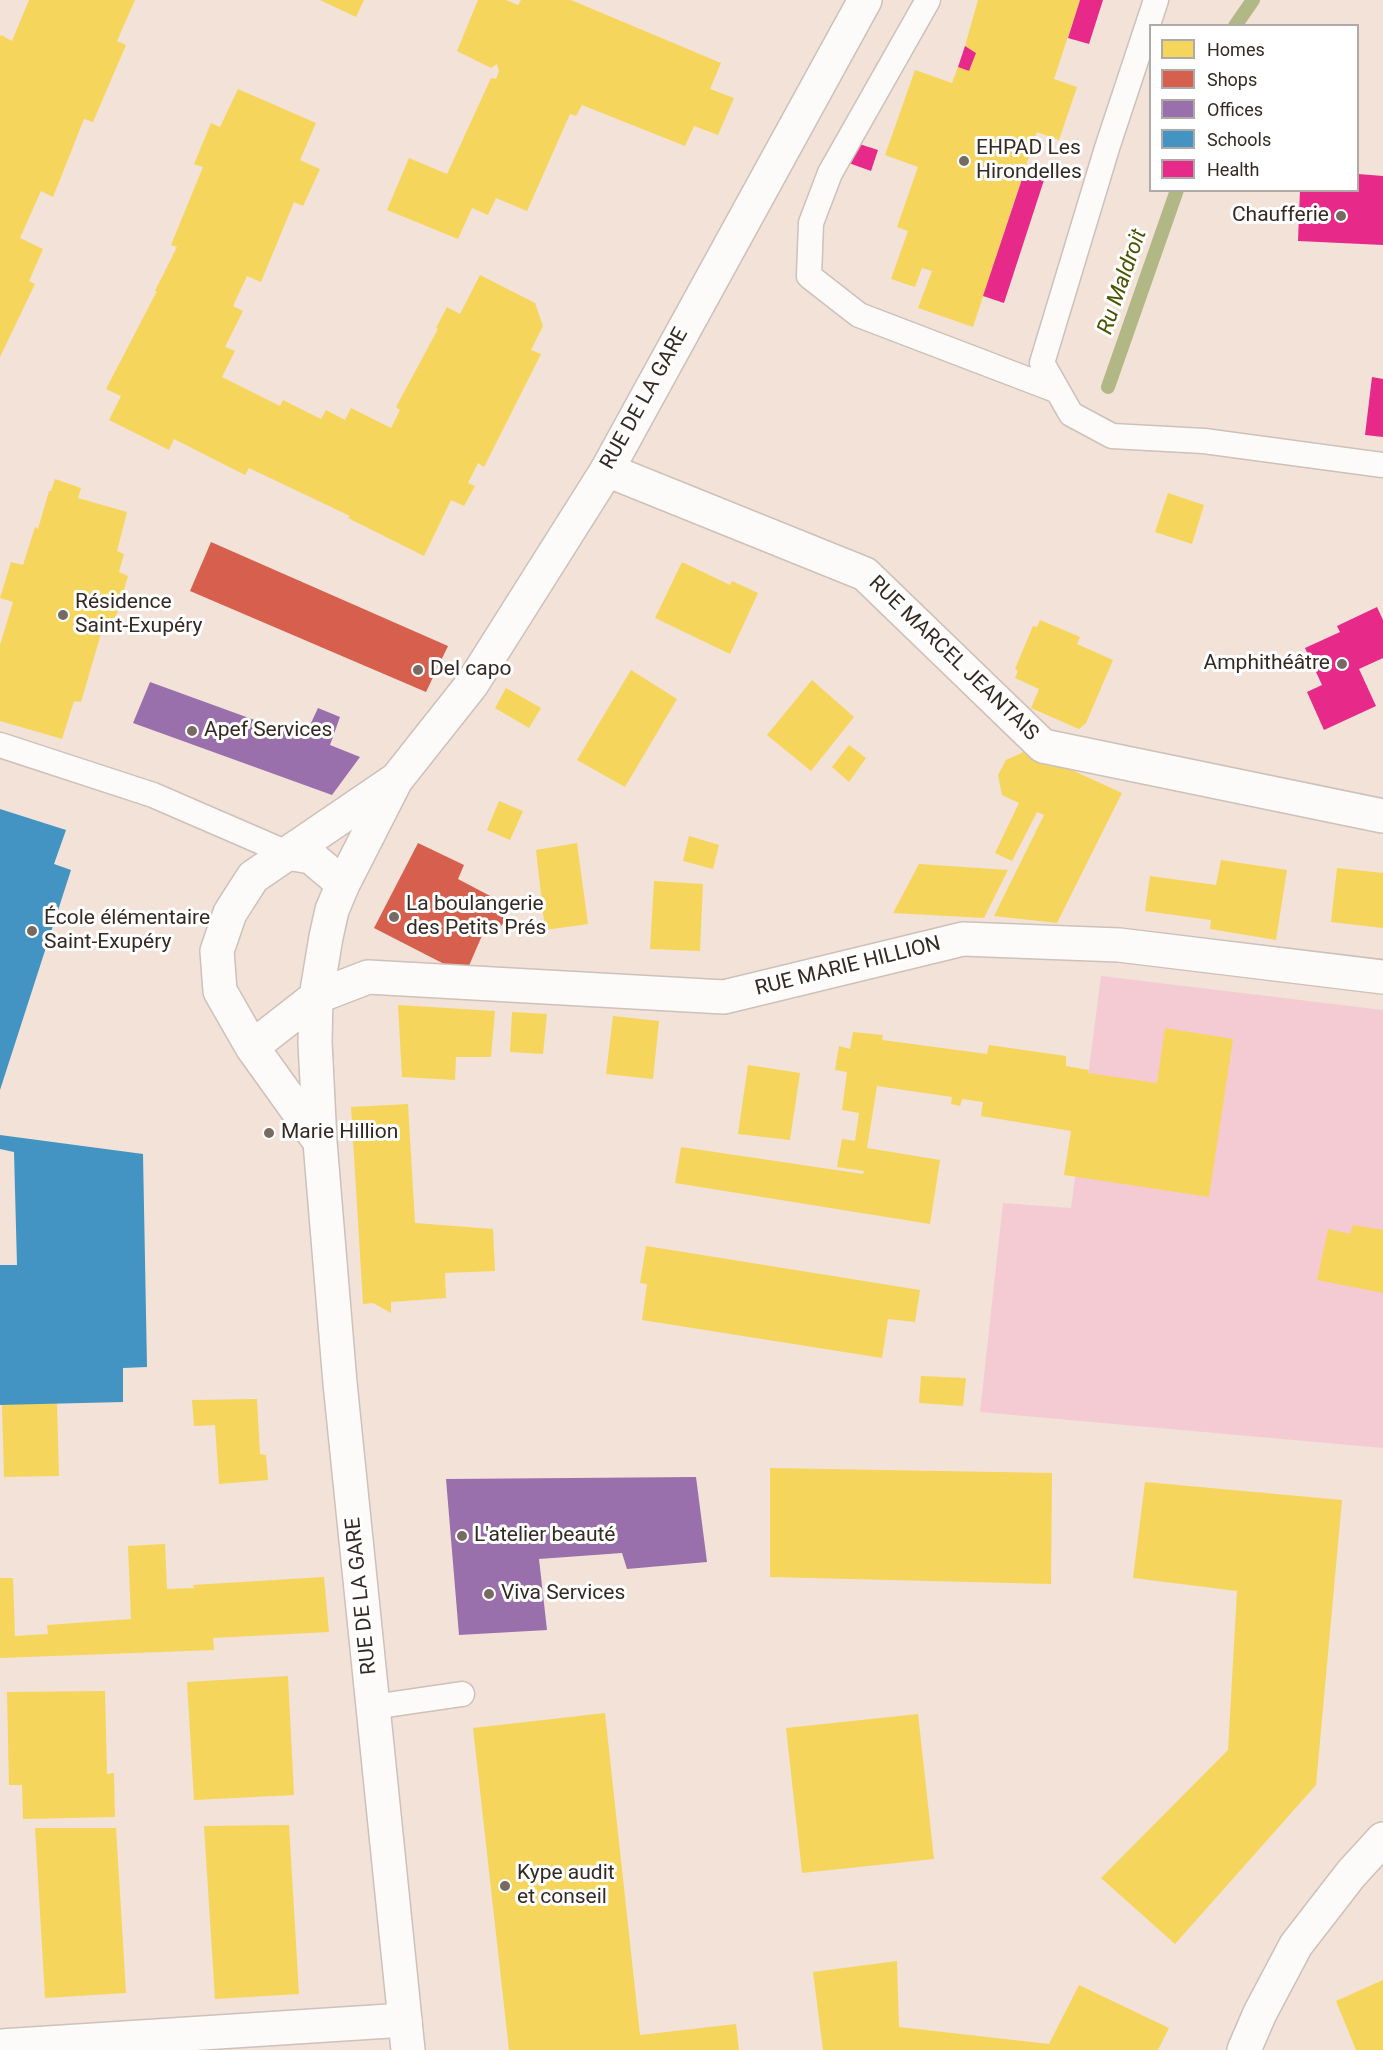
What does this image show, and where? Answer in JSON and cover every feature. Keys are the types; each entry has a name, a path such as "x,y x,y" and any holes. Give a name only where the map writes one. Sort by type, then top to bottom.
{"street":[{"name":"RUE DE LA GARE","path":"406,2035 340,1383 320,1142 316,997 332,910 396,780 478,676 607,470 866,0"},
{"name":"RUE MARCEL JEANTAIS","path":"607,470 865,574 1043,746 1383,816"},
{"name":"RUE DE LA GARE","path":"320,1142 252,1047 220,991 217,951 230,913 253,877 396,780"},
{"path":"287,853 311,857 344,884"},
{"name":"RUE MARIE HILLION","path":"316,997 368,978 724,997 963,939 1119,945 1383,977"},
{"path":"252,1047 316,997"},
{"path":"1244,2050 1260,2013 1296,1945 1351,1874 1383,1839"},
{"path":"0,2046 332,2024 406,2035"}],"lane":[{"path":"928,0 830,173 811,223 809,276 859,315 1058,391"},
{"path":"1156,0 1107,148 1042,363 1071,414 1112,436 1204,441 1383,465"},
{"path":"0,745 182,806 287,853"},
{"path":"373,1707 462,1694"}],"shaded area":[{"path":"1101,976 1383,1010 1383,1448 980,1412 1003,1203 1071,1208"}],"building: Homes":[{"path":"29,0 135,0 117,41 126,45 93,122 84,119 53,197 41,191 20,238 43,249 29,281 35,284 0,357 0,37 1,35 12,41"},
{"path":"320,0 364,0 356,17"},
{"path":"478,0 506,0 518,5 521,0 571,0 721,63 710,89 734,98 718,135 694,126 685,146 582,105 576,116 570,114 527,211 496,198 488,215 472,208 458,239 387,210 409,158 447,174 491,78 496,79 499,71 497,64 491,68 457,51"},
{"name":"EHPAD Les Hirondelles","path":"978,0 1080,0 1054,79 1077,87 1059,140 1037,132 973,327 918,308 932,271 922,268 915,287 891,279 908,231 897,227 918,167 885,155 915,70 952,83 958,67 969,71 976,53 965,46"},
{"path":"238,89 316,123 300,160 320,169 303,206 294,202 261,282 247,276 233,306 243,311 225,347 235,351 222,377 280,406 283,400 321,419 326,410 345,420 351,408 391,428 400,410 396,407 438,329 436,328 447,307 460,314 480,275 535,303 543,326 531,350 541,354 484,467 478,463 468,483 475,486 464,506 451,500 424,556 348,518 350,516 249,468 245,475 174,439 169,450 109,420 121,396 106,389 177,247 171,245 203,167 194,164 211,123 220,127"},
{"name":"Résidence Saint-Exupéry","path":"55,479 81,488 78,498 127,512 117,551 124,554 119,572 128,576 112,630 103,627 81,702 74,701 62,739 0,721 0,645 13,602 0,598 11,562 23,565 35,527 38,529 49,491"},
{"path":"1168,493 1204,505 1192,544 1155,532"},
{"path":"682,562 730,585 732,581 758,593 730,654 655,618"},
{"path":"1040,620 1080,637 1077,644 1113,660 1086,723 1079,729 1031,708 1039,689 1015,678 1018,671 1015,669 1033,626 1037,627"},
{"path":"631,670 677,699 625,787 577,760"},
{"path":"812,680 854,717 811,771 767,735"},
{"path":"506,688 541,708 529,728 495,708"},
{"path":"849,745 866,758 849,782 832,767"},
{"path":"1028,750 1122,793 1057,923 994,916 1044,815 1037,812 1012,861 995,853 1019,803 1002,795 998,775 1006,760"},
{"path":"499,801 523,811 510,840 487,830"},
{"path":"689,836 719,845 713,869 683,861"},
{"path":"577,843 588,924 545,930 536,850"},
{"path":"1221,860 1287,870 1276,940 1210,929 1211,920 1145,911 1150,876 1216,885"},
{"path":"919,864 1008,870 984,918 893,913"},
{"path":"1337,868 1383,873 1383,928 1331,922"},
{"path":"654,881 703,884 700,951 650,949"},
{"path":"398,1005 495,1011 491,1057 456,1057 455,1080 402,1077"},
{"path":"512,1012 547,1014 543,1054 510,1052"},
{"path":"613,1016 659,1021 653,1079 606,1074"},
{"path":"1165,1028 1233,1039 1209,1197 1064,1175 1071,1131 981,1116 983,1102 962,1099 960,1106 951,1104 952,1097 877,1086 867,1148 940,1160 930,1224 675,1183 681,1147 863,1174 864,1171 837,1167 842,1139 855,1141 859,1113 842,1110 847,1072 835,1070 839,1046 850,1049 853,1032 883,1035 882,1040 987,1054 989,1045 1066,1056 1066,1066 1089,1070 1088,1073 1157,1083"},
{"path":"748,1065 800,1073 790,1140 738,1134"},
{"path":"408,1104 415,1223 493,1229 495,1271 445,1273 446,1298 391,1302 391,1313 373,1303 363,1304 351,1107"},
{"path":"1353,1225 1383,1230 1383,1293 1317,1280 1328,1229 1350,1234"},
{"path":"646,1246 920,1290 915,1322 888,1319 882,1358 642,1320 647,1284 640,1283"},
{"path":"921,1376 966,1378 963,1406 919,1403"},
{"path":"257,1399 260,1454 266,1455 268,1480 219,1484 215,1425 194,1426 192,1400"},
{"path":"57,1403 59,1476 4,1477 2,1405"},
{"path":"770,1468 1052,1473 1051,1584 770,1577"},
{"path":"1145,1482 1342,1500 1316,1785 1175,1944 1101,1878 1228,1750 1237,1591 1133,1578"},
{"path":"165,1544 167,1589 194,1588 193,1585 324,1577 329,1632 213,1638 214,1650 0,1658 0,1578 13,1578 15,1636 48,1634 47,1625 131,1619 128,1546"},
{"path":"288,1676 294,1795 194,1800 187,1682"},
{"path":"105,1691 107,1774 114,1773 115,1817 23,1819 22,1785 9,1785 7,1692"},
{"path":"605,1713 640,2035 736,2024 739,2050 509,2050 473,1728"},
{"path":"918,1714 934,1859 802,1873 786,1728"},
{"path":"289,1825 299,1994 215,1999 204,1826"},
{"path":"35,1828 116,1828 126,1993 45,1998"},
{"path":"897,1961 899,2027 1049,2044 1079,1985 1169,2028 1158,2050 823,2050 813,1972"},
{"path":"1383,1980 1383,2050 1356,2050 1336,2001"}],"building: Shops":[{"path":"211,542 448,646 426,692 190,591"},
{"path":"418,843 464,865 458,879 513,908 494,937 484,931 468,968 450,967 374,928"}],"building: Offices":[{"path":"150,682 304,738 318,708 340,717 330,745 360,757 332,795 133,723"},
{"path":"696,1477 707,1562 627,1569 622,1553 539,1559 547,1630 459,1635 446,1479"}],"building: Schools":[{"name":"École élémentaire Saint-Exupéry","path":"0,809 66,830 54,864 71,870 0,1090"},
{"path":"0,1135 143,1154 147,1367 123,1368 123,1402 0,1405 0,1265 17,1265 14,1152 0,1149"}],"building: Health":[{"path":"1080,0 1103,0 1089,44 1068,38"},
{"path":"965,46 976,53 969,71 958,67"},
{"path":"853,142 878,150 871,171 846,162"},
{"path":"1024,173 1044,180 1004,303 983,296"},
{"name":"Chaufferie","path":"1359,174 1383,176 1383,245 1298,241 1300,192 1359,192"},
{"path":"1372,377 1383,379 1383,437 1365,435"},
{"name":"Amphithéâtre","path":"1377,607 1383,620 1383,658 1359,669 1376,706 1324,730 1307,692 1322,685 1305,648 1340,632 1337,626"}],"waterway":[{"name":"Ru Maldroit","path":"1236,24 1253,0"},
{"name":"Ru Maldroit","path":"1108,387 1176,192"}],"place":[{"name":"EHPAD Les Hirondelles","path":"964,161"},
{"name":"Chaufferie","path":"1341,216"},
{"name":"Résidence Saint-Exupéry","path":"63,615"},
{"name":"Amphithéâtre","path":"1342,664"},
{"name":"Del capo","path":"418,670"},
{"name":"Apef Services","path":"192,731"},
{"name":"La boulangerie des Petits Prés","path":"394,917"},
{"name":"École élémentaire Saint-Exupéry","path":"32,931"},
{"name":"Marie Hillion","path":"269,1133"},
{"name":"L'atelier beauté","path":"462,1536"},
{"name":"Viva Services","path":"489,1594"},
{"name":"Kype audit et conseil","path":"505,1886"}]}
